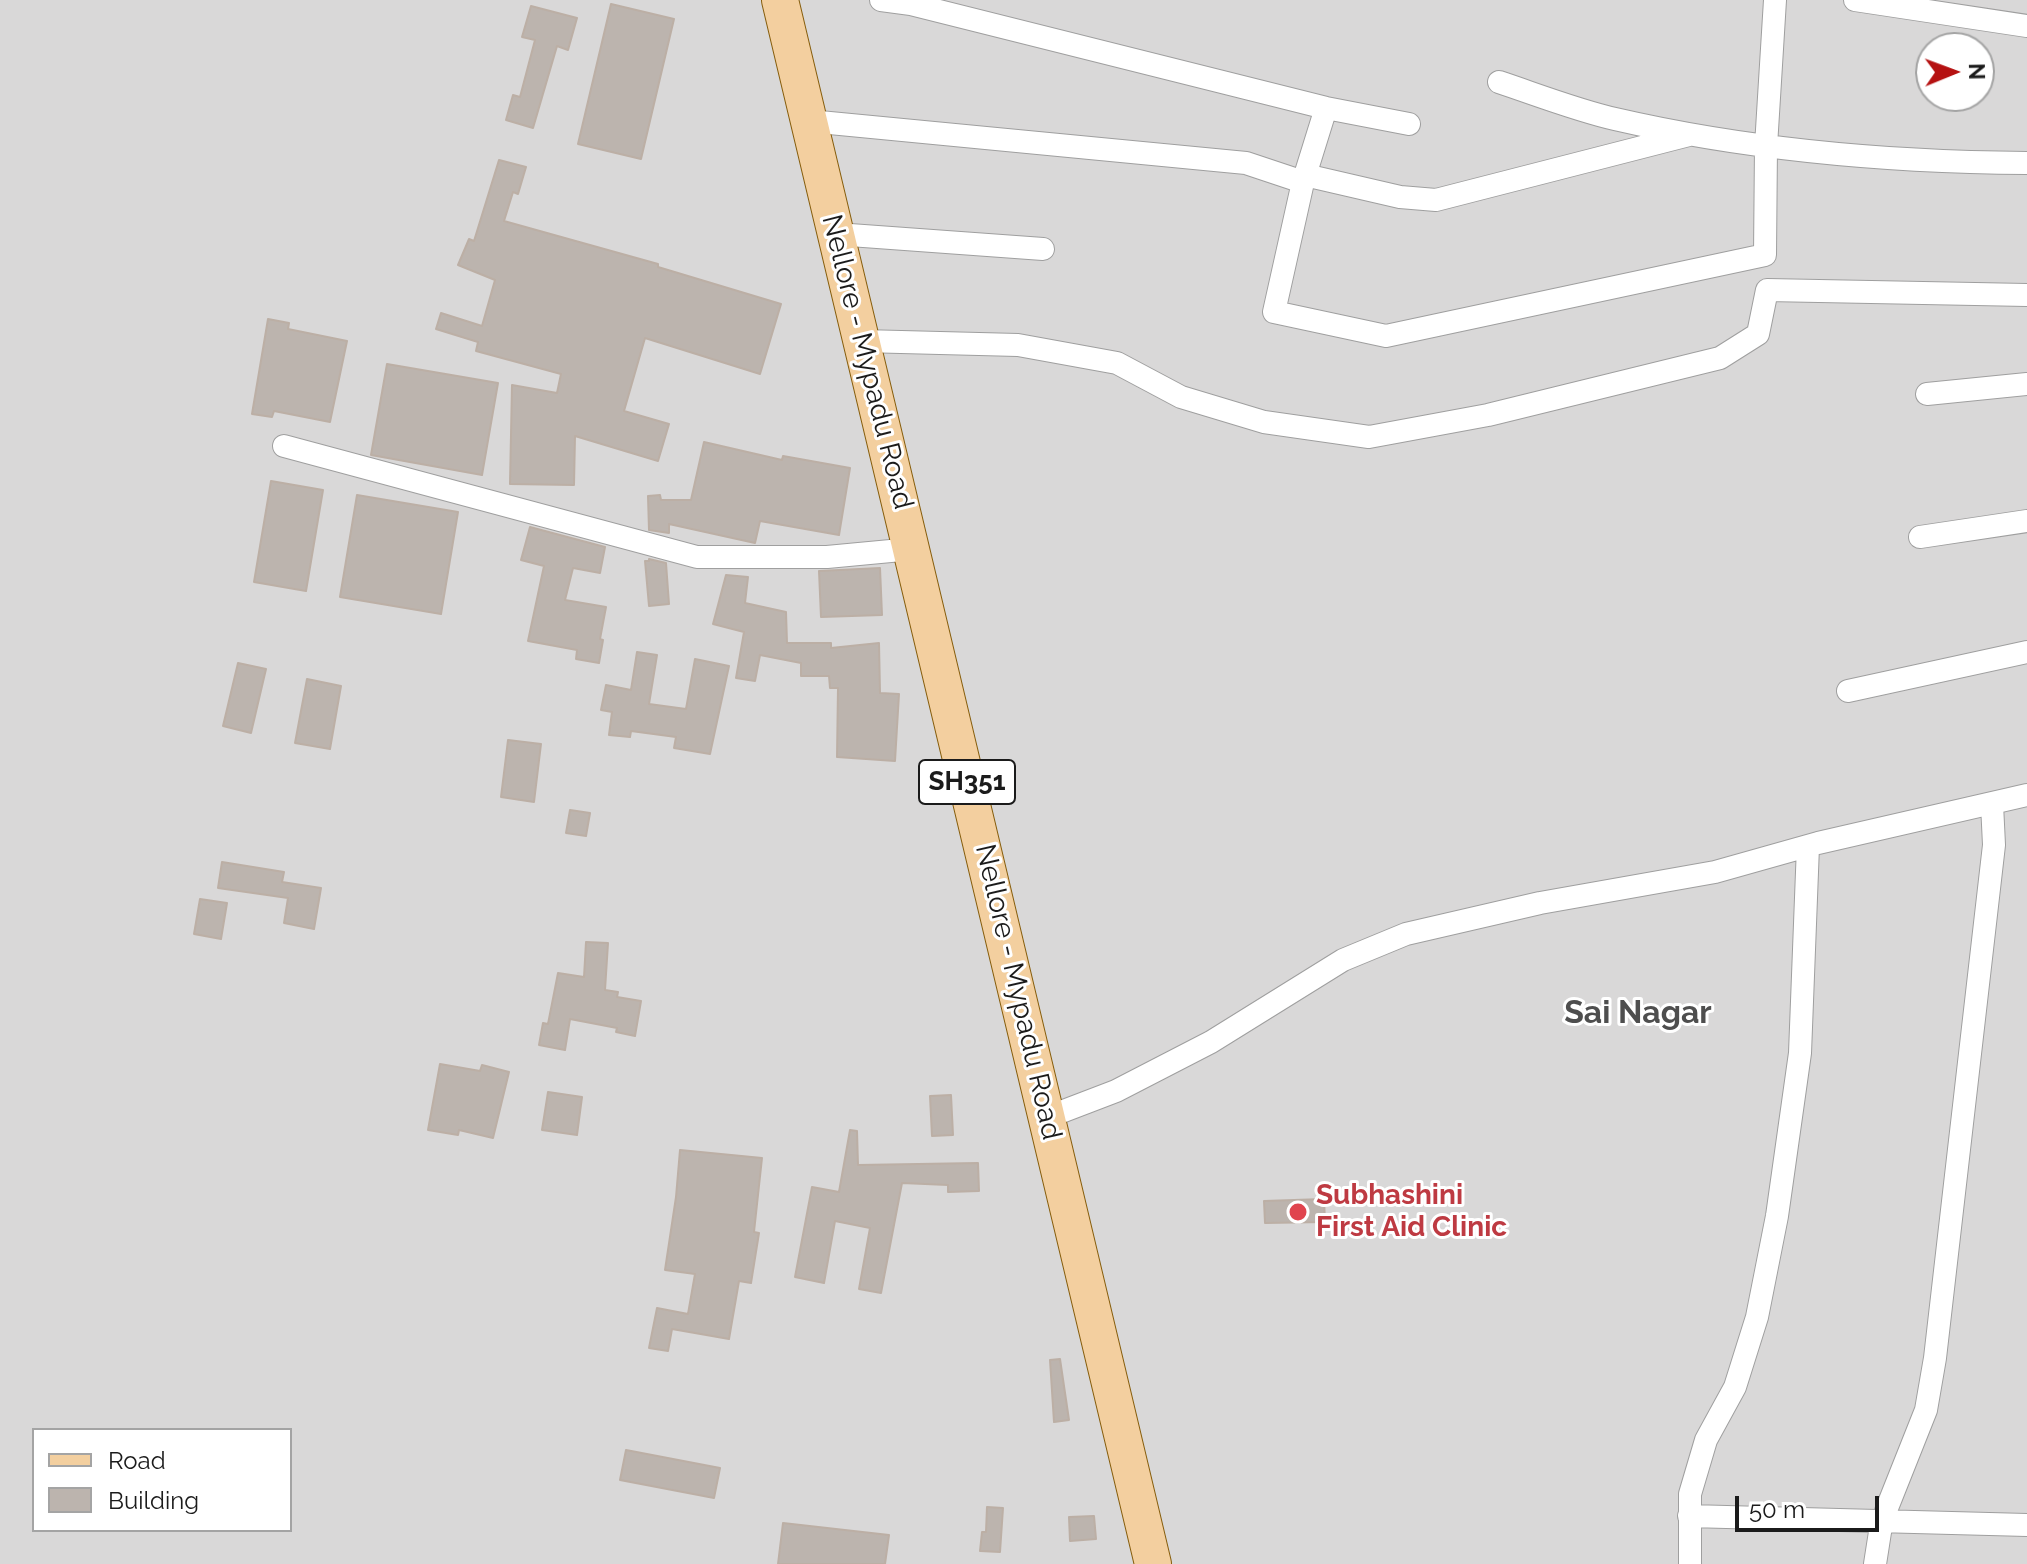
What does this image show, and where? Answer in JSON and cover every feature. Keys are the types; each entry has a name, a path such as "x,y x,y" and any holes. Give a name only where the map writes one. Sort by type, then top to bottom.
{"main road":[{"name":"Nellore - Mypadu Road","path":"780,0 1153,1564"}],"street":[{"path":"881,0 911,4 1326,108 1409,124"},
{"path":"1326,108 1304,179 1274,312 1386,336 1765,255 1766,146 1775,0"},
{"path":"1855,0 2027,26"},
{"path":"1499,82 1614,119 1766,146 1926,162 2027,163"},
{"path":"809,121 1246,163 1304,179 1400,197 1436,200 1696,133"},
{"path":"836,234 1043,249"},
{"path":"862,341 1018,345 1117,363 1181,397 1264,422 1369,437 1488,415 1720,358 1758,334 1767,290 2027,295"},
{"path":"1927,394 2027,384"},
{"path":"284,446 697,557 827,557 912,549"},
{"path":"1920,537 2027,521"},
{"path":"1848,691 2027,652"},
{"path":"1048,1117 1116,1091 1211,1042 1343,960 1406,934 1540,903 1715,872 1808,846 2027,795"},
{"path":"1875,1564 1883,1521 1926,1410 1935,1358 1994,845 1992,804"},
{"path":"1690,1564 1690,1494 1706,1440 1735,1387 1757,1317 1777,1216 1800,1053 1808,846"},
{"path":"1689,1516 2027,1525"}],"shaded area":[{"path":"0,0 2027,0 2027,1564 0,1564"}],"building":[{"path":"611,4 674,19 641,159 578,144"},
{"path":"531,6 577,18 568,50 557,46 533,128 506,120 513,95 520,97 535,40 522,37"},
{"path":"499,160 526,167 518,194 513,192 504,221 658,264 658,267 781,304 760,374 645,338 624,411 669,424 658,461 575,436 574,485 510,484 512,385 557,393 561,374 476,351 478,342 436,329 441,313 482,326 495,280 458,265 469,239 474,241"},
{"path":"268,319 289,323 288,329 347,341 330,422 274,411 272,417 252,414"},
{"path":"387,364 498,383 482,475 371,455"},
{"path":"704,442 782,460 783,456 850,468 839,535 760,521 755,543 669,524 669,533 649,530 648,496 660,495 661,500 691,500"},
{"path":"271,481 323,490 306,591 254,582"},
{"path":"357,495 458,512 441,614 340,597"},
{"path":"530,527 605,547 600,573 573,568 565,600 606,607 599,663 576,659 577,650 528,641 544,566 521,560"},
{"path":"645,561 666,563 669,604 649,606"},
{"path":"880,568 882,615 821,617 819,571"},
{"path":"726,575 748,577 745,603 786,612 787,643 831,643 831,648 879,643 880,693 899,694 895,761 837,757 838,688 830,688 829,676 801,676 801,663 760,655 755,681 736,678 744,632 713,624"},
{"path":"637,652 657,655 649,704 686,709 695,659 729,666 710,754 674,748 676,737 631,731 630,737 609,735 612,712 601,710 606,685 631,690"},
{"path":"238,663 266,669 251,733 223,726"},
{"path":"307,679 341,686 330,749 295,743"},
{"path":"508,740 541,744 534,802 501,797"},
{"path":"570,810 590,813 586,836 566,833"},
{"path":"222,862 284,872 282,882 321,888 314,929 284,923 288,898 218,888"},
{"path":"200,899 227,903 221,939 194,934"},
{"path":"586,942 608,943 605,990 618,992 617,997 641,1001 635,1036 616,1032 617,1028 570,1019 565,1050 539,1045 543,1023 548,1024 558,973 584,977"},
{"path":"440,1064 480,1071 482,1065 509,1072 493,1138 459,1130 458,1135 428,1130"},
{"path":"548,1092 582,1097 577,1135 542,1130"},
{"path":"951,1095 953,1135 932,1136 930,1096"},
{"path":"850,1130 857,1131 858,1165 978,1163 979,1191 948,1192 948,1185 902,1183 881,1293 859,1289 870,1228 835,1221 824,1283 795,1277 812,1187 839,1192"},
{"path":"680,1150 762,1158 754,1232 759,1233 751,1283 739,1281 729,1339 672,1329 668,1351 649,1348 657,1308 688,1314 695,1274 665,1270"},
{"path":"1324,1199 1325,1222 1265,1223 1264,1201"},
{"path":"1060,1359 1069,1420 1054,1422 1050,1360"},
{"path":"626,1450 720,1468 714,1498 620,1480"},
{"path":"987,1507 1003,1508 1000,1552 980,1551 982,1532 986,1532"},
{"path":"1094,1516 1096,1539 1070,1541 1069,1517"},
{"path":"783,1523 889,1535 885,1564 778,1564"}],"place":[{"name":"Subhashini First Aid Clinic","path":"1298,1212"}],"district":[{"name":"Sai Nagar","path":"1638,1013"}]}
